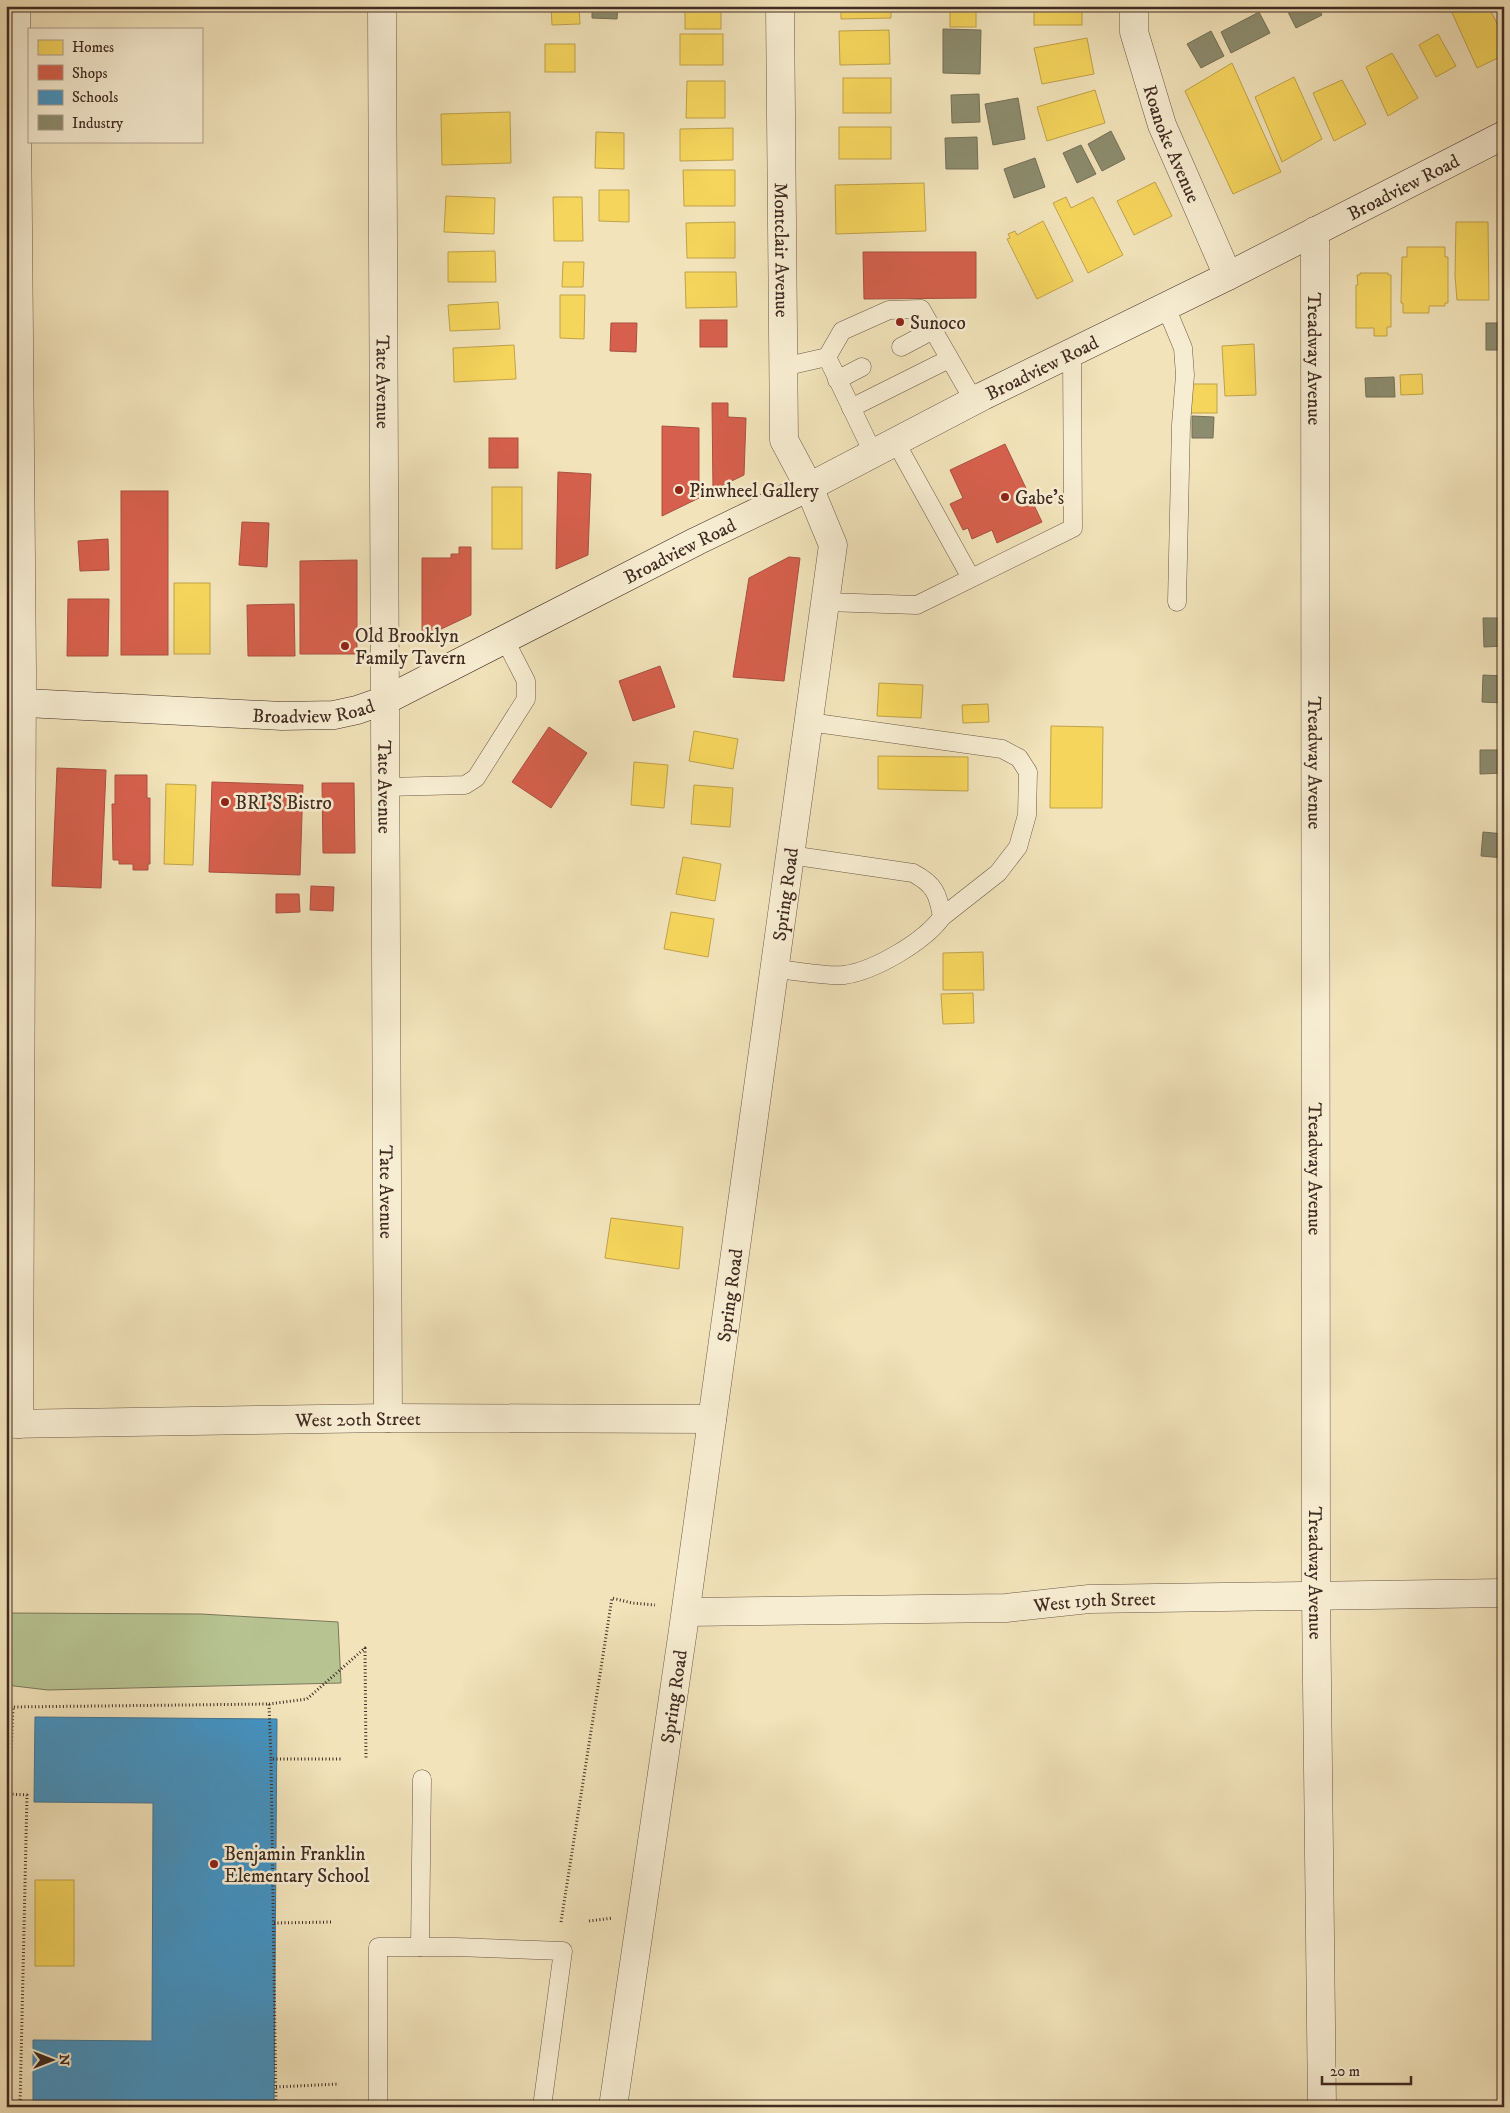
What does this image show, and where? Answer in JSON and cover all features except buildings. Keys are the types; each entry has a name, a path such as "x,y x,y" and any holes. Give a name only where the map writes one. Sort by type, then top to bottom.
{"street":[{"path":"13,1424 16,6"},
{"name":"Tate Avenue","path":"382,6 388,1418"},
{"name":"Montclair Avenue","path":"780,6 784,440 809,487"},
{"name":"Roanoke Avenue","path":"1134,6 1134,32 1162,125 1228,276"},
{"name":"Broadview Road","path":"14,702 282,716 334,715 357,710 386,700 809,487 974,401 1228,276 1504,135"},
{"name":"Treadway Avenue","path":"1315,231 1316,1596 1322,2107"},
{"name":"Spring Road","path":"613,2107 686,1612 833,545 809,487"},
{"name":"West 20th Street","path":"13,1424 388,1418 712,1419"},
{"name":"West 19th Street","path":"686,1612 1006,1608 1089,1599 1504,1593"}],"lane":[{"path":"1166,307 1183,348 1185,375 1181,425 1178,602"},
{"path":"783,367 827,357 842,331 889,310 921,309 974,401"},
{"path":"901,346 933,330"},
{"path":"825,602 917,605 1073,528 1072,353"},
{"path":"827,357 851,408 884,447 972,578"},
{"path":"851,408 949,359"},
{"path":"837,380 862,367"},
{"path":"386,787 465,786 476,778 526,699 526,681 505,640"},
{"path":"774,969 843,975 860,971 886,959 922,938 942,916 998,873 1018,847 1027,815 1028,772 1019,758 1002,749 809,722"},
{"path":"790,854 913,873 927,881 939,899 942,916"},
{"path":"420,1947 422,1779"},
{"path":"378,2107 378,1947 563,1951 542,2107"}],"path":[{"path":"561,1922 612,1598 632,1603 654,1605"},
{"path":"9,1804 13,1707 270,1704 307,1699 365,1648 366,1759"},
{"path":"270,1704 276,2107"},
{"path":"272,1759 341,1759"},
{"path":"10,1794 27,1796 20,2107"},
{"path":"589,1921 613,1918"},
{"path":"274,1923 332,1922"},
{"path":"276,2087 339,2084"}],"green space":[{"path":"6,1613 201,1614 338,1622 341,1683 48,1690 6,1685"}],"place":[{"name":"Sunoco","path":"900,322"},
{"name":"Pinwheel Gallery","path":"679,490"},
{"name":"Gabe's","path":"1005,497"},
{"name":"Old Brooklyn Family Tavern","path":"345,646"},
{"name":"BRI'S Bistro","path":"225,802"},
{"name":"Benjamin Franklin Elementary School","path":"214,1864"}]}
